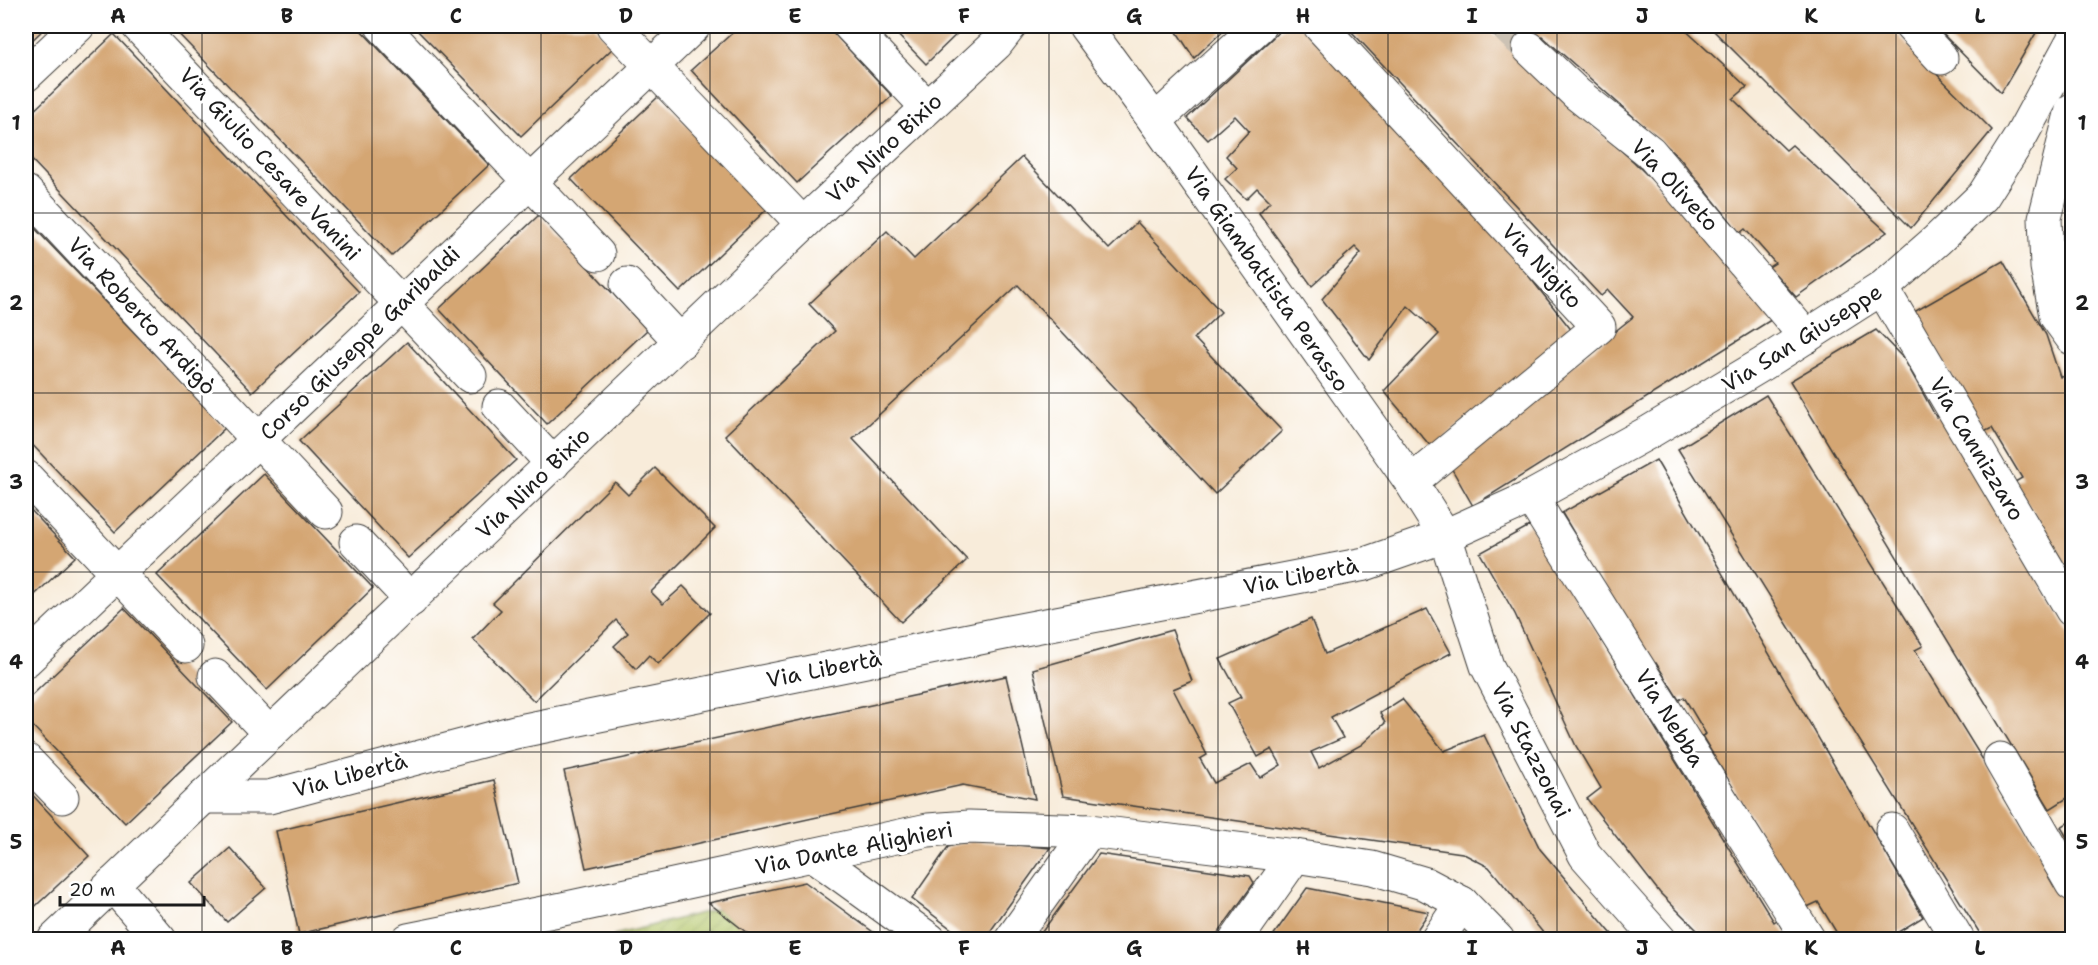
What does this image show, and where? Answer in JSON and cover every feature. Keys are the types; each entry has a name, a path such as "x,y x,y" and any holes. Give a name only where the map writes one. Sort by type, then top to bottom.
{"street":[{"path":"26,75 78,26"},
{"name":"Via Giulio Cesare Vanini","path":"138,26 470,376"},
{"path":"382,26 598,254"},
{"path":"614,26 803,224"},
{"name":"Corso Giuseppe Garibaldi","path":"26,660 694,26"},
{"path":"850,26 927,107"},
{"name":"Via Nino Bixio","path":"54,939 803,224 996,44 1010,26"},
{"name":"Via Giambattista Perasso","path":"1085,26 1412,482 1444,536"},
{"path":"1155,121 1258,26"},
{"name":"Via Nigito","path":"1320,26 1599,327 1412,482"},
{"path":"1911,26 1941,58"},
{"name":"Via Oliveto","path":"1529,48 1576,94 1650,152 1806,337"},
{"name":"Via San Giuseppe","path":"1444,536 1531,497 1651,431 1882,288 1983,196 2069,65"},
{"path":"2073,110 2064,185 2045,218 2047,267 2056,316 2073,338"},
{"name":"Via Roberto Ardigò","path":"26,192 326,512"},
{"path":"627,284 681,342"},
{"name":"Via Cannizzaro","path":"1882,288 2073,610"},
{"path":"499,406 553,464"},
{"path":"26,477 186,646"},
{"name":"Via Nebba","path":"1531,497 1809,939"},
{"name":"Via Libertà","path":"203,797 269,797 515,732 1004,633 1365,564 1444,536"},
{"name":"Via Stazzonai","path":"1444,536 1487,666 1585,855 1660,939"},
{"path":"356,542 411,600"},
{"path":"215,676 270,734"},
{"path":"2000,759 2073,884"},
{"path":"26,760 62,797"},
{"name":"Via Dante Alighieri","path":"408,939 558,910 928,830 969,827 1089,831 1295,856 1372,868 1426,884 1462,903 1498,939"},
{"path":"1011,939 1089,831"},
{"path":"1892,831 1958,939"},
{"path":"813,855 930,939"},
{"path":"1236,939 1295,856"},
{"path":"112,884 160,939"},
{"path":"1437,939 1462,903"}],"green space":[{"path":"717,909 756,939 709,939 708,931 669,940 615,939 614,935"}],"building":[{"path":"26,26 47,26 26,46"},
{"path":"171,26 357,26 489,165 392,256"},
{"path":"413,26 593,26 614,47 521,136"},
{"path":"740,26 827,26 892,96 797,183 691,70"},
{"path":"889,26 965,26 926,64"},
{"path":"1173,26 1228,26 1194,58"},
{"path":"1285,26 1302,26 1467,198 1573,332 1432,448 1384,391 1439,334 1408,306 1369,360 1322,299 1361,253 1355,247 1312,286 1259,213 1270,201 1257,188 1246,199 1225,179 1237,168 1226,156 1249,131 1235,116 1208,140 1187,118"},
{"path":"1337,26 1484,26 1496,37 1507,26 1681,26 1747,87 1733,99 1786,150 1792,145 1887,232 1796,297 1769,267 1775,263 1745,229 1740,233 1678,156 1542,36 1518,59 1634,162 1688,216 1774,318 1473,506 1449,464 1633,317 1608,290 1601,296 1351,31 1346,35"},
{"path":"1709,26 1889,26 1992,130 1911,228"},
{"path":"1935,26 2040,26 2001,93"},
{"path":"114,34 359,292 252,392 26,154 26,118"},
{"path":"659,96 767,209 680,292 571,179"},
{"path":"1022,157 1109,249 1137,222 1221,312 1194,338 1282,431 1215,494 1018,285 853,439 967,560 901,622 725,435 835,331 809,304 887,231 914,259"},
{"path":"539,215 647,330 547,424 439,309"},
{"path":"26,219 225,428 115,532 26,438"},
{"path":"2003,261 2046,335 2060,377 2072,376 2072,577 2015,482 2022,478 1992,428 1984,432 1914,312"},
{"path":"1876,330 1904,359 1936,417 1943,414 2072,638 2072,795 2050,809 1790,381"},
{"path":"407,342 516,460 408,558 299,441"},
{"path":"1766,395 1923,646 1915,650 2072,904 2072,940 1984,940 1678,449"},
{"path":"1656,460 1923,917 1890,937 1892,940 1841,940 1818,902 1805,908 1702,736 1706,734 1684,697 1679,700 1656,663 1652,665 1562,513"},
{"path":"655,468 715,528 651,592 663,604 683,586 710,613 658,664 649,655 636,669 614,646 628,633 616,620 534,701 473,639 501,610 493,603 615,482 628,495"},
{"path":"264,474 373,588 267,690 157,575"},
{"path":"26,505 75,557 26,603"},
{"path":"1531,525 1774,922 1777,920 1789,940 1707,940 1660,893 1587,799 1601,788 1576,746 1515,614 1480,553"},
{"path":"124,608 232,722 125,823 26,719 26,701"},
{"path":"1427,609 1451,653 1331,717 1343,738 1311,752 1319,768 1361,745 1385,723 1380,713 1402,699 1444,751 1484,735 1540,849 1617,940 1549,940 1489,867 1462,853 1063,796 1033,669 1172,630 1192,681 1173,689 1207,755 1200,759 1214,783 1251,764 1260,778 1281,765 1272,749 1258,757 1228,703 1241,697 1220,659 1311,619 1325,654"},
{"path":"1006,676 1035,799 963,785 586,868 564,771"},
{"path":"494,780 518,883 299,934 276,831"},
{"path":"26,788 89,856 26,915"},
{"path":"2072,820 2072,846 2061,827"},
{"path":"973,841 1050,848 984,940 966,940 912,899 948,847"},
{"path":"230,848 266,888 227,922 191,883"},
{"path":"1099,854 1250,876 1254,883 1213,940 1036,940"},
{"path":"805,882 884,940 756,940 709,903"},
{"path":"1307,888 1429,912 1410,940 1270,940"}],"tunnel":[{"path":"1506,26 1529,48"}]}
